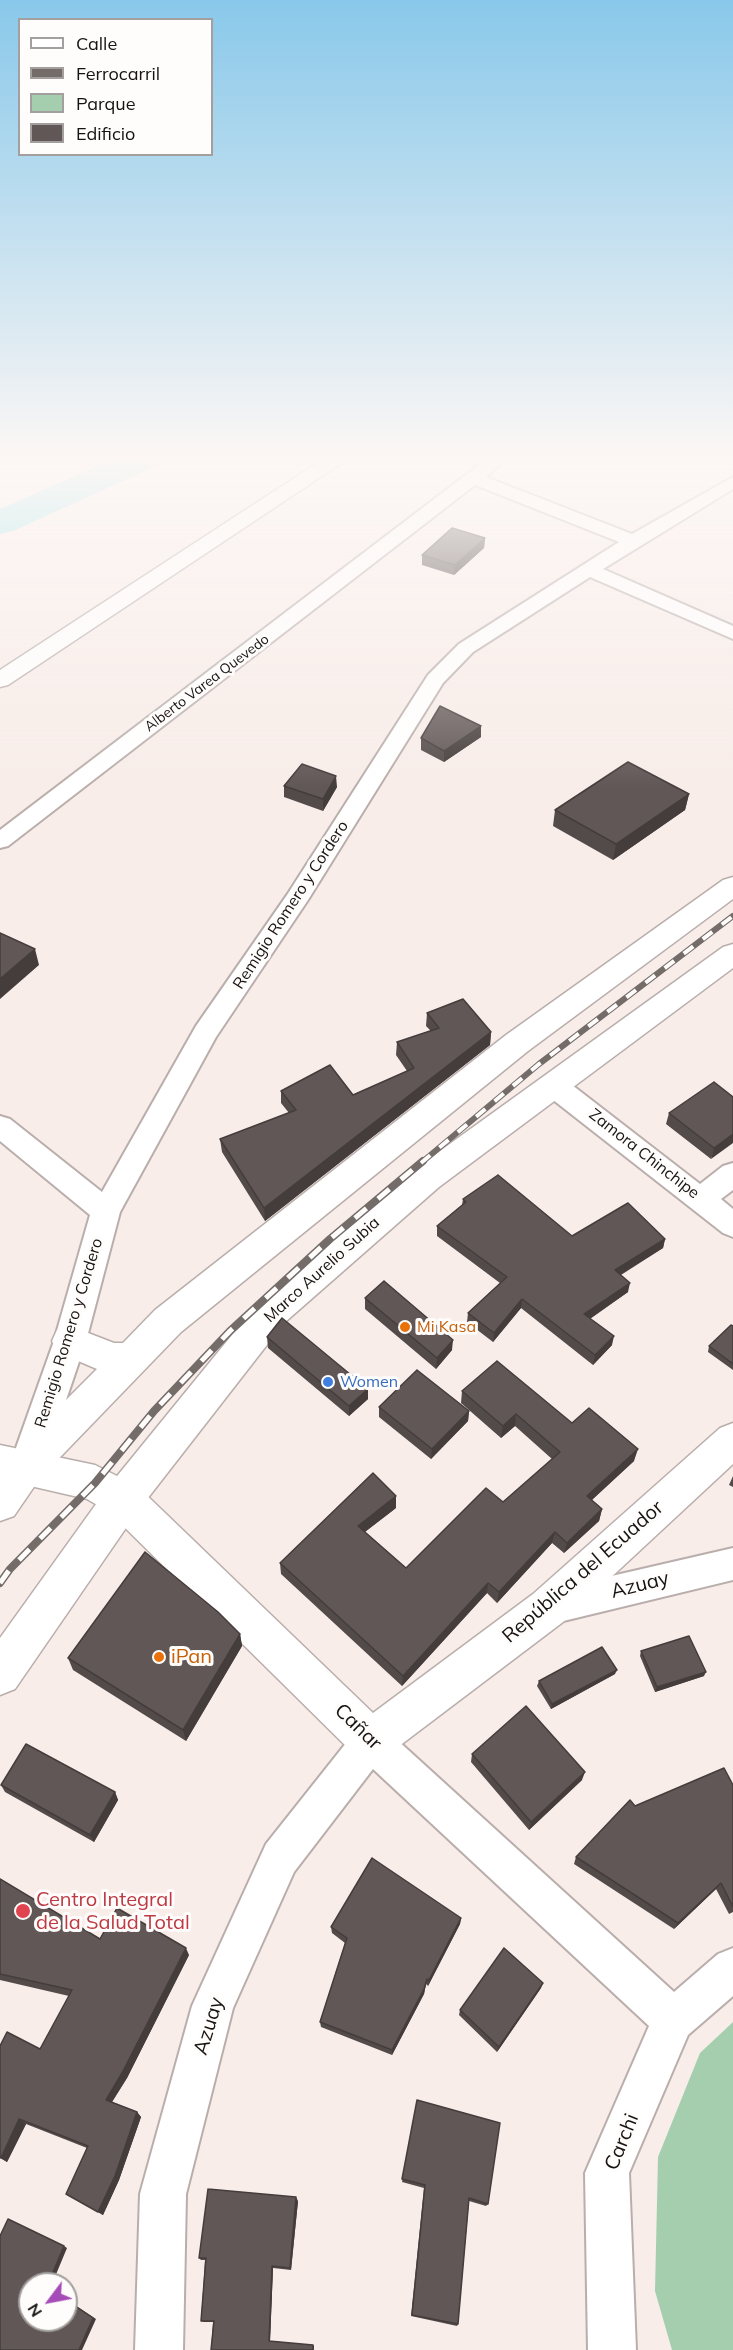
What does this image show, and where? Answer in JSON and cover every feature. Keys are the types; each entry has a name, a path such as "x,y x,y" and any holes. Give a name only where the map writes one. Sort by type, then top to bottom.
{"main road":[{"path":"0,680 170,568"},
{"path":"0,692 30,661"},
{"path":"0,1503 9,1467 131,1358 168,1321 517,1043 733,886"},
{"name":"Marco Aurelio Subia","path":"0,1674 123,1499 271,1313 428,1178 733,954"},
{"path":"70,1341 112,1359 131,1358"},
{"name":"República del Ecuador","path":"371,1741 548,1608 733,1440"},
{"name":"Cañar","path":"9,1467 95,1483 123,1499 371,1741"}],"street":[{"name":"Alberto Varea Quevedo","path":"0,841 357,568"},
{"name":"Remigio Romero y Cordero","path":"9,1467 70,1341 106,1211 205,1033 296,900 435,679 466,648 593,568"},
{"path":"590,570 733,633"},
{"name":"Zamora Chinchipe","path":"553,1085 733,1225"},
{"path":"0,1126 106,1211"},
{"path":"701,1199 733,1174"},
{"name":"Azuay","path":"548,1608 733,1564"},
{"name":"Azuay","path":"159,2350 163,2194 213,2006 280,1858 371,1741"},
{"name":"Cañar","path":"371,1741 673,2020"},
{"name":"Carchi","path":"612,2350 608,2173 673,2020 733,1969"}],"green space":[{"path":"733,2022 733,2350 672,2350 655,2291 658,2157 700,2053"}],"building":[{"path":"440,706 481,726 444,751 421,738"},
{"path":"628,762 689,794 616,844 555,810"},
{"path":"302,764 336,776 323,799 284,786"},
{"path":"0,933 35,949 0,979"},
{"path":"463,999 491,1032 264,1208 220,1139 296,1110 281,1091 330,1065 353,1095 414,1068 397,1042 439,1028 427,1013"},
{"path":"714,1082 733,1097 733,1134 714,1148 669,1113"},
{"path":"498,1175 572,1236 628,1203 665,1239 615,1270 630,1283 584,1314 614,1336 595,1355 522,1299 494,1333 468,1313 507,1277 437,1226 466,1202 463,1199"},
{"path":"384,1281 453,1340 437,1358 365,1298"},
{"path":"282,1318 368,1389 349,1406 267,1337"},
{"path":"731,1325 733,1326 733,1364 709,1346"},
{"path":"497,1361 572,1423 589,1408 638,1449 587,1496 602,1509 567,1543 555,1532 499,1592 488,1583 403,1676 280,1563 373,1473 396,1496 358,1526 406,1568 486,1488 503,1502 560,1452 516,1414 503,1426 462,1391"},
{"path":"417,1370 469,1411 432,1449 379,1407"},
{"name":"iPan","path":"145,1552 218,1612 240,1634 183,1730 68,1658"},
{"path":"689,1636 706,1672 657,1687 641,1651"},
{"path":"602,1647 617,1670 552,1704 539,1681"},
{"path":"526,1706 585,1772 531,1822 472,1754"},
{"path":"26,1744 115,1792 90,1835 1,1785"},
{"path":"724,1768 733,1785 733,1907 721,1883 678,1923 576,1857 630,1800 635,1806"},
{"path":"372,1858 461,1918 429,1980 427,1979 392,2050 320,2022 347,1938 331,1927"},
{"path":"0,1879 100,1939 117,1908 186,1948 106,2100 137,2112 115,2176 98,2212 66,2194 88,2146 19,2119 0,2157 0,2046 7,2032 40,2049 72,1990 0,1974"},
{"path":"504,1948 543,1983 499,2047 460,2010"},
{"path":"417,2100 500,2123 488,2204 469,2198 458,2324 412,2315 425,2185 402,2179"},
{"path":"208,2189 296,2197 290,2268 272,2266 269,2341 313,2345 313,2350 211,2350 214,2321 201,2321 206,2258 199,2258"},
{"path":"8,2219 64,2246 53,2272 18,2272 18,2332 78,2332 78,2308 93,2318 79,2350 0,2350 0,2236"}],"railway":[{"path":"421,1163 539,1064 733,916"},
{"path":"0,1583 10,1569 95,1483 154,1411 230,1331 330,1239 423,1161"}],"place":[{"name":"Mi Kasa","path":"405,1327"},
{"name":"Women","path":"328,1382"},
{"name":"iPan","path":"159,1657"},
{"name":"Centro Integral de la Salud Total","path":"23,1911"}]}
